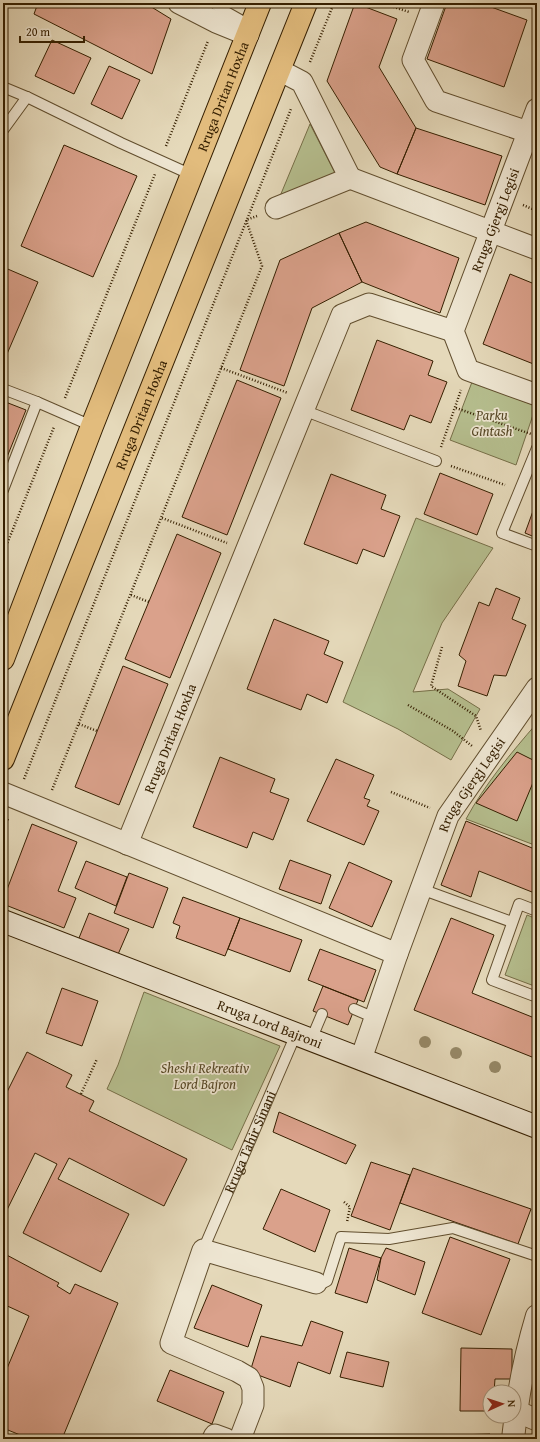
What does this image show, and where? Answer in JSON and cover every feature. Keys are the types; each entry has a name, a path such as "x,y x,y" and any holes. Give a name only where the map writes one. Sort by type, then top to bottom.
{"main road":[{"name":"Rruga Dritan Hoxha","path":"3,659 92,426 260,3"},
{"name":"Rruga Dritan Hoxha","path":"3,759 306,3"},
{"name":"Rruga Lord Bajroni","path":"3,921 537,1127"},
{"path":"521,1384 524,1364 537,1316"},
{"path":"513,1439 515,1424"}],"street":[{"path":"180,3 215,13 249,31"},
{"path":"431,11 413,60 436,101 528,132"},
{"path":"279,70 302,82 350,178"},
{"name":"Rruga Gjergj Legisi","path":"453,332 537,109"},
{"path":"276,208 350,178 491,230 537,249"},
{"name":"Rruga Dritan Hoxha","path":"127,844 342,315 369,304 453,332"},
{"path":"453,332 468,370 537,395"},
{"name":"Rruga Gjergj Legisi","path":"361,1059 397,954 448,816 537,688"},
{"path":"10,795 397,954"},
{"path":"203,1250 316,1283"},
{"name":"Rruga Tahir Sinani","path":"203,1250 171,1343 249,1378 253,1388 253,1405 240,1439"},
{"path":"522,1414 537,1420"},
{"path":"214,1439 215,1435 226,1439"}],"lane":[{"path":"3,87 27,96 121,143 192,175"},
{"path":"3,130 27,96"},
{"path":"3,388 92,426"},
{"path":"3,490 37,402"},
{"path":"305,405 436,461"},
{"path":"537,448 502,533 537,546"},
{"path":"421,889 512,922"},
{"path":"537,911 519,904 492,980 537,996"},
{"path":"354,1009 375,1018"},
{"name":"Rruga Tahir Sinani","path":"203,1250 304,1037 322,1014"},
{"path":"316,1283 323,1283 327,1281 341,1237 390,1239 454,1228 537,1256"}],"path":[{"path":"3,831 10,795 334,3"},
{"path":"382,3 431,11"},
{"path":"3,554 160,161 215,13"},
{"path":"44,810 262,266 246,220"},
{"path":"221,368 305,405"},
{"path":"468,370 456,408 436,461 520,490"},
{"path":"456,408 537,436"},
{"path":"162,518 246,550"},
{"path":"131,595 148,602"},
{"path":"442,647 431,686 476,716 489,758"},
{"path":"408,705 453,731 489,758"},
{"path":"79,724 97,731"},
{"path":"391,792 448,816"},
{"path":"81,1094 97,1059"},
{"path":"344,1202 350,1208 347,1221 350,1237"}],"green space":[{"path":"310,124 337,177 278,201"},
{"name":"Parku Gintash","path":"472,382 536,406 516,465 450,440"},
{"path":"416,518 493,548 442,623 413,692 448,689 480,709 451,760 398,729 343,702"},
{"path":"537,723 537,846 466,819 490,781"},
{"path":"527,915 537,919 537,987 505,975"},
{"name":"Sheshi Rekreativ Lord Bajron","path":"144,992 280,1046 232,1150 107,1089 118,1065"}],"building":[{"path":"38,3 145,3 171,19 152,74 34,14"},
{"path":"355,3 397,19 379,67 416,128 397,174 380,167 327,81"},
{"path":"447,3 480,3 527,20 504,87 427,59"},
{"path":"52,40 91,58 74,94 35,76"},
{"path":"109,66 140,80 122,119 91,104"},
{"path":"416,128 502,156 485,205 397,174"},
{"path":"64,145 137,176 93,277 21,246"},
{"path":"366,222 459,258 440,313 362,282 339,233"},
{"path":"339,233 362,282 312,308 284,386 240,370 280,260"},
{"path":"3,267 38,282 4,361 3,360"},
{"path":"510,274 537,285 536,365 483,344"},
{"path":"377,340 433,361 428,375 447,382 431,423 410,415 404,430 351,410"},
{"path":"237,380 281,398 227,535 182,517"},
{"path":"3,401 26,410 3,467"},
{"path":"440,473 493,494 477,535 424,514"},
{"path":"331,474 386,495 381,509 400,516 384,557 363,549 357,564 304,544"},
{"path":"537,500 537,538 525,533"},
{"path":"177,534 221,553 170,678 125,659"},
{"path":"496,588 520,598 512,619 526,625 506,676 494,675 487,696 458,686 466,661 459,655 479,602 489,606"},
{"path":"274,619 329,641 324,654 343,662 327,703 307,694 301,710 247,689"},
{"path":"123,666 168,684 119,805 75,787"},
{"path":"517,752 537,762 537,773 517,821 476,803"},
{"path":"220,757 275,779 270,792 289,799 273,840 253,832 247,848 193,827"},
{"path":"336,759 374,775 364,798 370,800 367,806 379,811 364,845 307,821"},
{"path":"466,821 537,850 537,894 479,871 471,897 441,885"},
{"path":"32,824 77,842 58,891 76,898 64,928 3,904 3,900"},
{"path":"290,860 331,875 321,904 279,889"},
{"path":"86,861 127,877 116,906 75,888"},
{"path":"349,862 392,881 372,927 329,908"},
{"path":"129,873 168,888 153,928 114,913"},
{"path":"183,897 240,918 225,956 176,938 180,926 173,923"},
{"path":"89,913 129,929 116,959 77,943"},
{"path":"240,918 302,940 290,972 228,949"},
{"path":"451,918 494,935 472,993 537,1019 537,1059 414,1010"},
{"path":"320,949 376,970 364,1002 308,980"},
{"path":"323,986 358,1000 348,1025 313,1011"},
{"path":"62,988 98,1001 82,1046 46,1033"},
{"path":"27,1052 72,1075 66,1087 94,1101 89,1111 187,1159 164,1206 69,1158 58,1179 129,1214 101,1272 23,1233 57,1164 35,1153 3,1218 3,1100"},
{"path":"279,1112 356,1145 346,1164 273,1132"},
{"path":"371,1162 410,1175 390,1230 351,1216"},
{"path":"413,1168 531,1209 518,1244 400,1203"},
{"path":"281,1189 330,1210 315,1252 263,1229"},
{"path":"450,1237 510,1259 481,1335 422,1313"},
{"path":"349,1248 381,1258 367,1303 335,1293"},
{"path":"386,1248 425,1262 415,1295 377,1280 381,1258"},
{"path":"3,1253 59,1283 57,1286 70,1294 75,1284 118,1303 62,1439 30,1439 3,1428 3,1378 29,1316 3,1304"},
{"path":"212,1285 262,1305 248,1347 194,1328"},
{"path":"311,1321 343,1332 330,1374 298,1362 290,1387 250,1372 261,1336 302,1346"},
{"path":"461,1348 512,1349 512,1379 495,1379 495,1384 482,1384 482,1411 460,1411"},
{"path":"347,1352 389,1362 383,1387 340,1377"},
{"path":"170,1370 224,1392 212,1424 157,1401"},
{"path":"490,1434 490,1439 456,1439 456,1435"}]}
